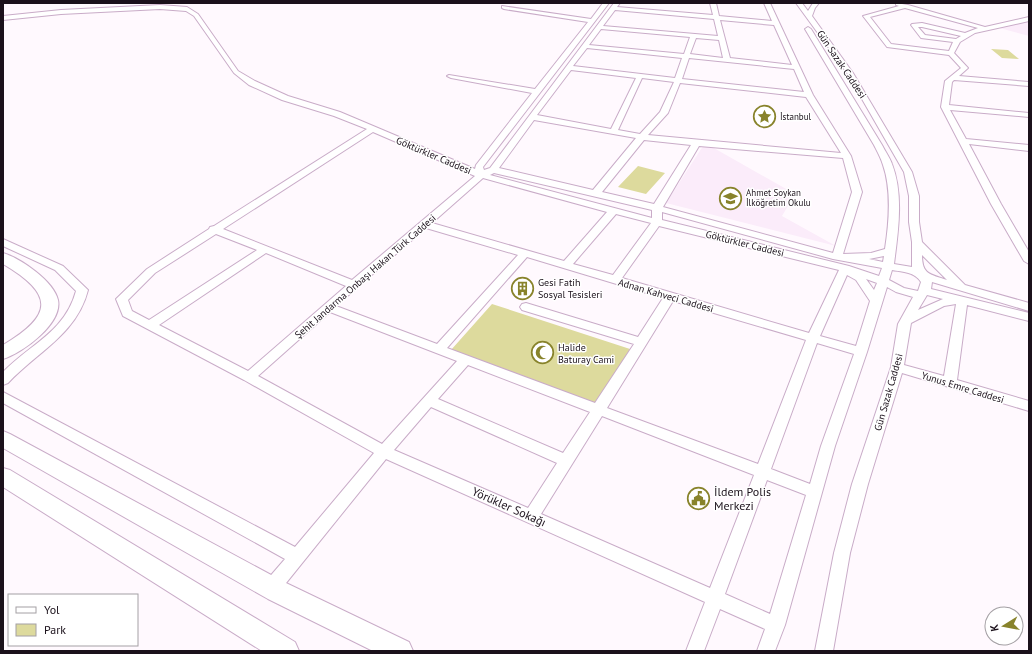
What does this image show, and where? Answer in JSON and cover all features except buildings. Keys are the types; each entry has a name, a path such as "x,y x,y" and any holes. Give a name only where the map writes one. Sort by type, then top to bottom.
{"highway":[{"path":"3,258 19,267 39,283 49,296 51,304 48,314 35,331 3,353"},
{"path":"3,438 272,587 400,651"},
{"path":"3,476 286,651"}],"street":[{"name":"Şehit Jandarma Onbaşı Hakan Türk Caddesi","path":"249,377 425,224 480,171 537,92 606,3"},
{"path":"713,3 727,60"},
{"path":"695,651 841,262 857,192 847,156 809,95 767,3"},
{"name":"Gün Sazak Caddesi","path":"766,651 776,625 828,446 861,352 882,281 888,267 893,231 893,185 888,164 820,47 791,3"},
{"name":"Gün Sazak Caddesi","path":"799,3 850,73 908,172 914,196 914,222 918,242 917,266 927,282 923,293 905,321 897,367 851,517 833,594 824,651"},
{"path":"808,16 810,9 816,3"},
{"path":"893,3 986,28"},
{"path":"494,170 615,6 716,18 776,23"},
{"path":"906,6 866,16 888,45 951,53 965,68 948,81 945,107 962,141 1029,261"},
{"name":"Göktürkler Caddesi","path":"3,18 77,11 160,7 187,9 196,15 236,72 252,83 285,98 337,114 390,137 480,171 657,222 841,262 888,267 897,266 912,270 962,294"},
{"path":"504,7 592,21"},
{"path":"951,53 957,41 973,31 1029,19"},
{"path":"957,41 923,37 914,25 922,25 966,35"},
{"path":"600,27 721,38"},
{"path":"596,193 642,136 664,113 678,80 693,36"},
{"path":"585,46 796,67"},
{"path":"569,68 809,95"},
{"path":"451,76 537,92"},
{"path":"614,131 640,76"},
{"path":"953,78 1029,84"},
{"path":"945,107 1029,115"},
{"path":"533,117 642,136 696,143 847,156"},
{"path":"214,229 372,129"},
{"path":"962,141 1029,148"},
{"path":"614,280 657,222 657,208 696,143"},
{"name":"Göktürkler Caddesi","path":"480,171 494,170 657,208 841,262 900,290 923,293 962,294"},
{"path":"566,266 614,210"},
{"name":"Adnan Kahveci Caddesi","path":"425,224 861,352"},
{"path":"214,229 266,248 354,285"},
{"name":"Yörükler Sokağı","path":"214,229 150,271 122,298 127,313 249,377 384,452 776,625"},
{"path":"3,242 59,268 82,290 81,299 64,327 45,344 16,366 3,380"},
{"path":"918,242 962,294 1029,317"},
{"path":"150,325 266,248"},
{"path":"841,262 890,251"},
{"path":"439,349 525,253"},
{"path":"841,262 860,278 876,301"},
{"path":"950,383 962,294"},
{"path":"905,321 962,294 1029,307"},
{"path":"531,517 670,296"},
{"path":"328,307 815,492"},
{"path":"526,307 641,342"},
{"path":"272,587 384,452 466,359"},
{"name":"Yunus Emre Caddesi","path":"897,367 1029,406"},
{"path":"3,397 297,557"},
{"path":"429,401 566,461"}],"shaded area":[{"path":"1029,19 1029,36 996,27"},
{"name":"Ahmet Soykan İlköğretim Okulu","path":"705,143 795,194 782,216 836,246 666,203"}],"green space":[{"path":"991,49 1008,50 1019,59 1002,58"},
{"path":"638,166 665,173 646,194 618,187"},
{"path":"492,304 630,349 597,404 451,350"}],"place":[{"name":"İstanbul","path":"765,117"},
{"name":"Ahmet Soykan İlköğretim Okulu","path":"731,198"},
{"name":"Gesi Fatih Sosyal Tesisleri","path":"522,288"},
{"name":"Halide Baturay Cami","path":"542,353"},
{"name":"İldem Polis Merkezi","path":"698,499"}]}
